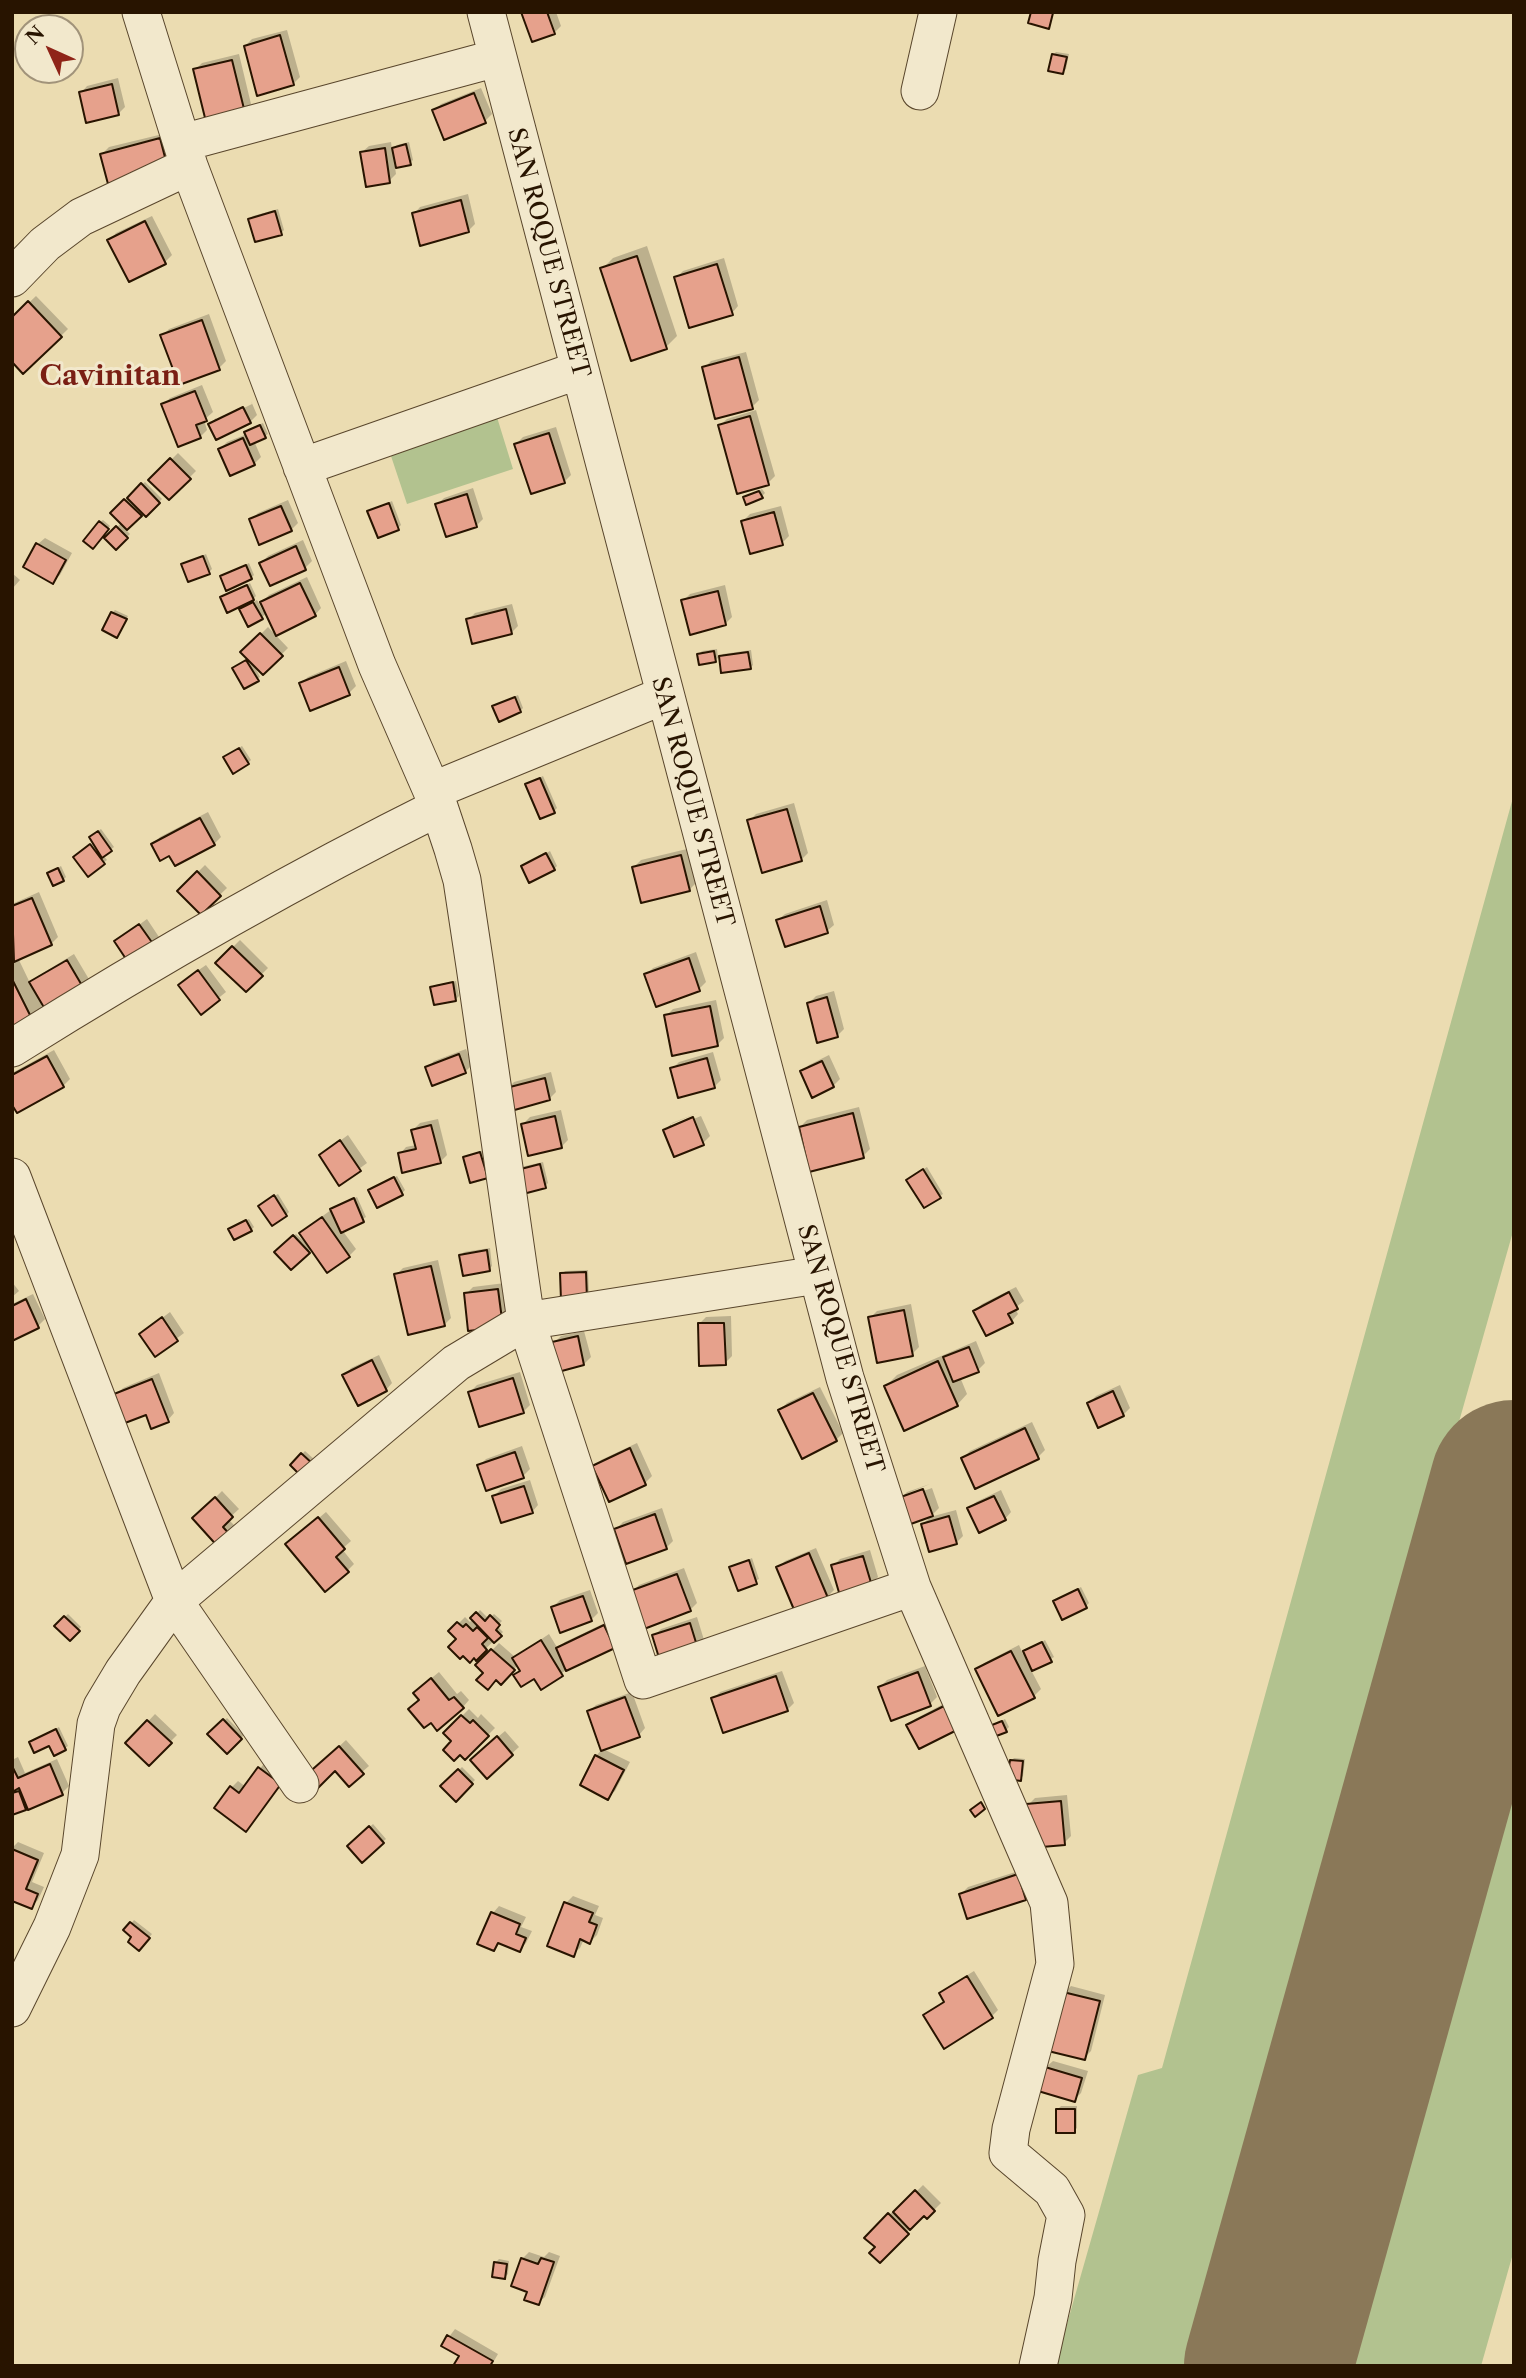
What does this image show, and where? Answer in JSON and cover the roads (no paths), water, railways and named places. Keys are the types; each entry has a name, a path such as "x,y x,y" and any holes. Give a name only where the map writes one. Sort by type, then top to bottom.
{"street":[{"path":"141,12 186,154 377,665 435,799 462,880 526,1321 643,1680 912,1587"},
{"name":"SAN ROQUE STREET","path":"485,12 845,1378 912,1587 1049,1903 1055,1964 1008,2153 1052,2190 1066,2214 1053,2298 1038,2366"},
{"path":"920,90 938,12"},
{"path":"12,278 45,244 81,217 186,154 497,58"},
{"path":"302,467 579,370"},
{"path":"12,1048 109,987 263,898 354,850 435,799 665,695"},
{"path":"12,1177 174,1601 300,1784"},
{"path":"12,2008 52,1927 80,1856 96,1724 102,1707 123,1672 174,1601 456,1363 526,1321 817,1275"}],"district":[{"name":"Cavinitan","path":"110,377"}]}
